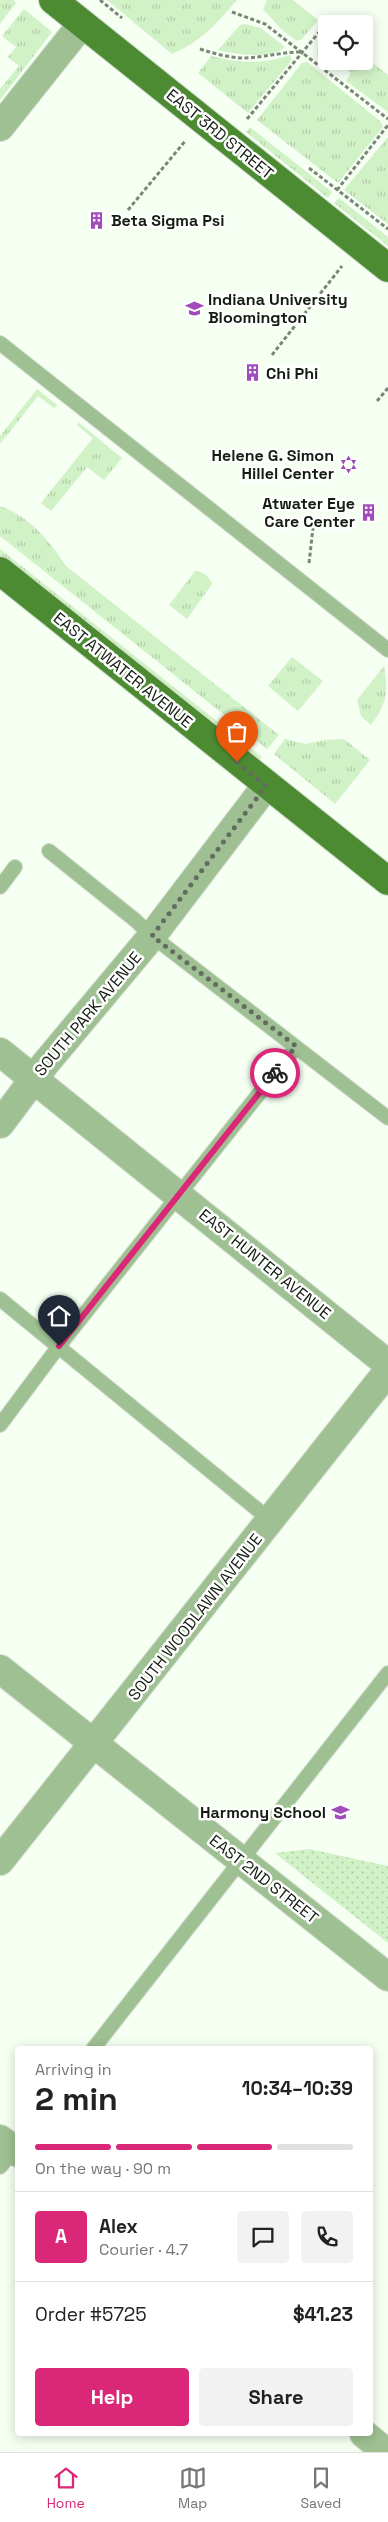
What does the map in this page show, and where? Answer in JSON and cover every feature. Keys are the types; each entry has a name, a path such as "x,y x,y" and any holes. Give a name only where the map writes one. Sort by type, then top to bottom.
{"main road":[{"name":"EAST 3RD STREET","path":"53,0 388,268"},
{"name":"EAST ATWATER AVENUE","path":"0,571 266,786 388,881"}],"street":[{"path":"0,127 82,24"},
{"name":"SOUTH PARK AVENUE","path":"0,1124 34,1079 152,936 266,786"},
{"name":"EAST HUNTER AVENUE","path":"0,1052 179,1194 388,1364"},
{"name":"SOUTH WOODLAWN AVENUE","path":"0,1861 388,1371"},
{"name":"EAST 2ND STREET","path":"0,1669 388,1977"},
{"path":"366,2436 386,2452"}],"lane":[{"path":"0,343 388,650"},
{"path":"49,851 135,920 152,936 388,1118"},
{"path":"0,886 15,868"},
{"path":"0,1425 59,1346 296,1046"},
{"path":"0,1299 258,1510"},
{"path":"95,2046 388,1673"}],"path":[{"path":"232,12 265,24 388,119"},
{"path":"247,119 318,33"},
{"path":"200,49 216,54 246,58 287,52 302,52"},
{"path":"337,190 388,125"},
{"path":"128,210 186,140"},
{"path":"272,355 343,266"},
{"path":"377,401 388,388"}],"green space":[{"path":"0,0 13,0 16,3 0,24"},
{"path":"107,0 237,0 200,38 172,54"},
{"path":"267,0 293,0 318,20 302,39 297,41 282,30 263,9"},
{"path":"24,9 52,32 0,100 0,89 19,66 8,57 16,47 2,36"},
{"path":"245,24 261,28 285,47 272,54 263,55 218,50 240,25"},
{"path":"290,55 292,60 248,113 198,73 211,56 231,60 261,62"},
{"path":"307,62 381,122 383,127 338,183 257,120 302,63"},
{"path":"373,63 388,75 388,112 346,81 351,73 347,70 373,70"},
{"path":"250,127 332,192 328,198 246,132"},
{"path":"388,137 388,224 344,190"},
{"path":"339,198 388,237 388,246 334,203"},
{"path":"37,389 57,405 54,408 38,396 0,444 0,436"},
{"path":"78,422 122,458 104,480 87,467 51,511 41,503 93,438 77,425"},
{"path":"0,506 21,516 30,523 46,538 66,566 279,735 267,749 0,536"},
{"path":"0,549 262,757 257,763 0,558"},
{"path":"195,571 205,575 212,584 187,619 169,605"},
{"path":"292,657 323,681 298,711 268,686"},
{"path":"384,666 385,698 380,711 371,725 361,716 357,700"},
{"path":"285,739 306,744 344,739 370,760 335,804 274,754"},
{"path":"309,1849 388,1866 388,1943 275,1853"}],"way so far":[{"path":"237,762 266,786 152,936 296,1046 275,1073"}],"place":[{"name":"Beta Sigma Psi","path":"97,220"},
{"name":"Indiana University Bloomington","path":"194,308"},
{"name":"Chi Phi","path":"252,373"},
{"name":"Helene G. Simon Hillel Center","path":"348,464"},
{"name":"Atwater Eye Care Center","path":"369,512"},
{"name":"Harmony School","path":"340,1812"}],"route":[{"path":"59,1346 275,1073"}]}
